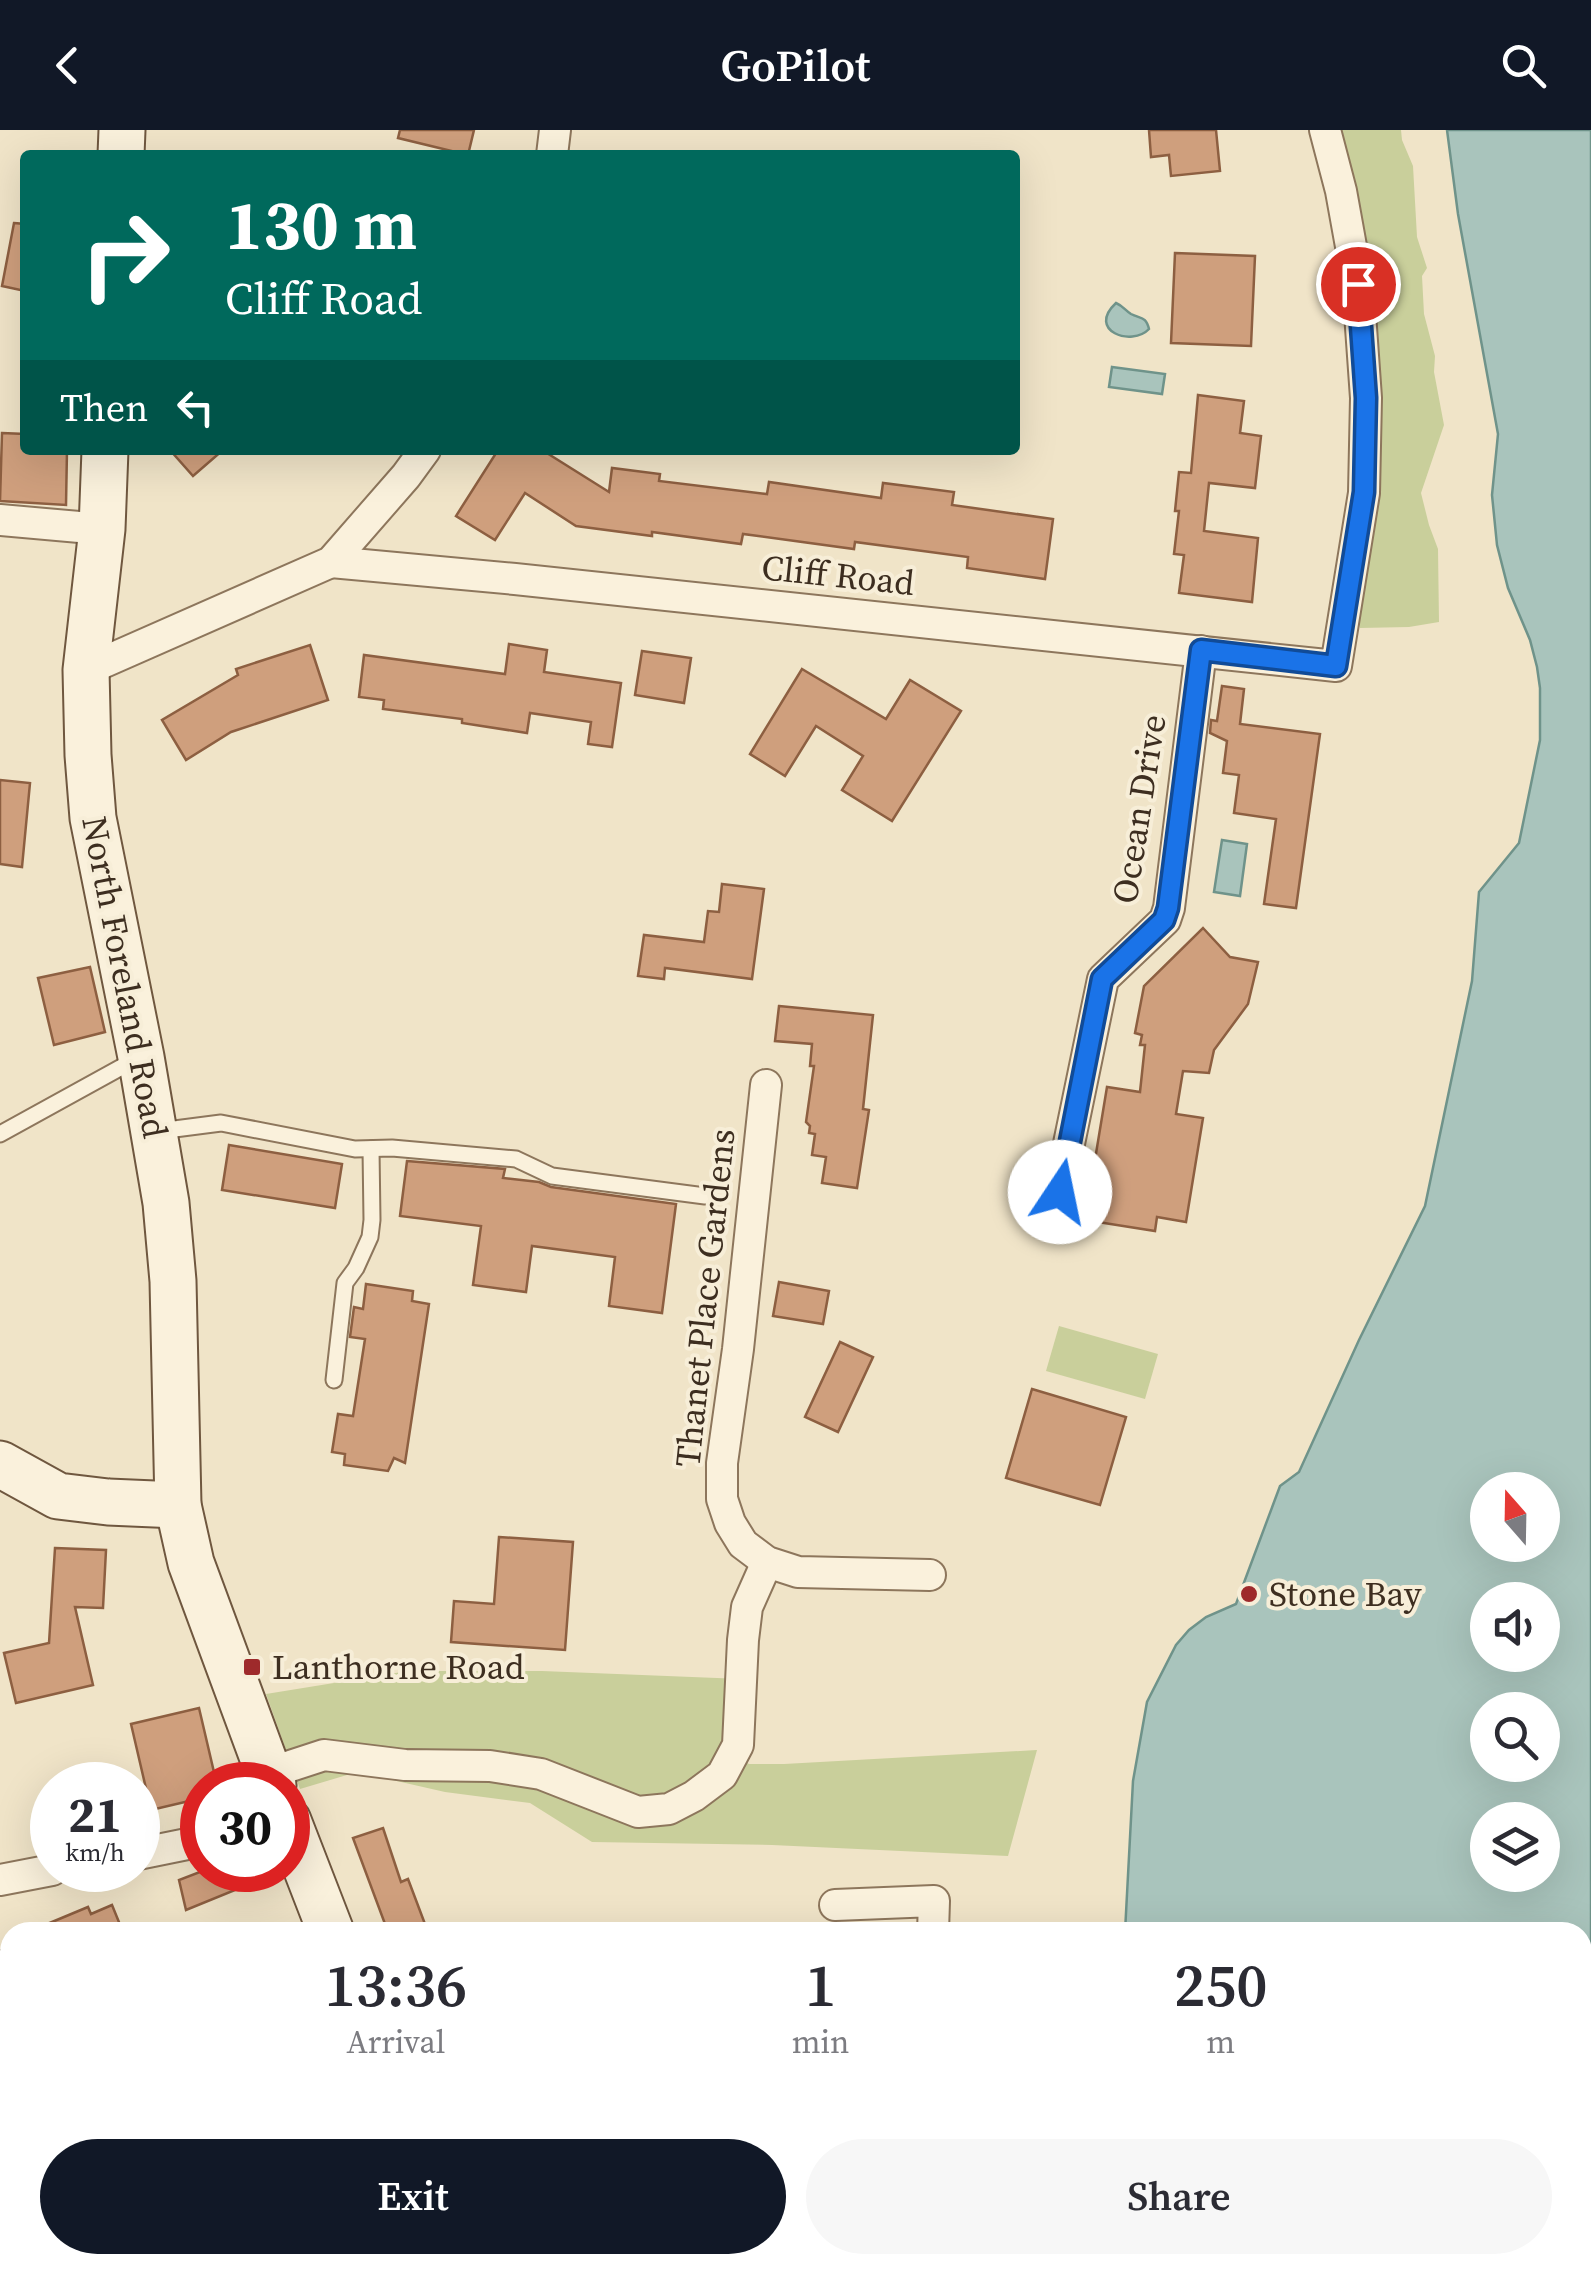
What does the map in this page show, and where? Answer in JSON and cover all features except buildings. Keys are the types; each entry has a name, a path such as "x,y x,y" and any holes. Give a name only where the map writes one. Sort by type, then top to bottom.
{"main road":[{"name":"North Foreland Road","path":"105,455 102,529 86,670 93,818 166,1203 173,1281 178,1505 191,1562 265,1762"},
{"path":"0,1464 58,1496 178,1505"},
{"name":"North Foreland Road","path":"310,1879 327,1922"}],"street":[{"name":"Cliff Road","path":"330,562 1336,666 1364,492 1366,398 1358,284 1341,190 1324,130"},
{"path":"86,670 330,562 422,455"},
{"path":"0,520 102,529"},
{"name":"Ocean Drive","path":"1060,1192 1102,979 1164,920 1168,908 1201,650"},
{"name":"Thanet Place Gardens","path":"766,1085 722,1463 722,1499 743,1544 766,1562"},
{"path":"310,1771 324,1754 405,1766 490,1766 541,1774 638,1812 670,1810 722,1775 738,1745 748,1607 766,1562 798,1572 930,1575"},
{"path":"0,1880 30,1874"},
{"path":"835,1905 934,1901 933,1922"}],"lane":[{"path":"0,1134 141,1057"},
{"path":"155,1132 221,1124 356,1149 392,1148 516,1159 552,1176 705,1196"},
{"path":"334,1380 345,1283 370,1237 370,1149"}],"green space":[{"path":"1337,130 1401,130 1413,166 1417,237 1427,268 1422,276 1424,314 1435,356 1434,372 1444,425 1421,493 1438,549 1439,622 1360,628 1356,606 1364,577"},
{"path":"1059,1326 1158,1354 1145,1399 1046,1371"},
{"path":"408,1671 542,1671 742,1679 727,1751 749,1764 1037,1750 1008,1856 772,1845 592,1842 530,1803 445,1792 357,1772 310,1786 310,1762 290,1762 266,1694"}],"water":[{"path":"1447,130 1591,130 1591,1922 1126,1922 1133,1781 1147,1702 1176,1645 1189,1630 1206,1617 1236,1604 1280,1486 1299,1472 1425,1206 1472,981 1479,892 1519,843 1540,740 1540,688 1530,640 1508,588 1497,545 1492,495 1498,434 1458,214"},
{"path":"1116,303 1145,320 1149,329 1132,336 1115,333 1106,321"},
{"path":"1112,367 1165,374 1162,394 1109,387"},
{"path":"1222,840 1247,844 1240,896 1214,892"}],"place":[{"name":"Stone Bay","path":"1249,1594"},
{"name":"Lanthorne Road","path":"252,1667"}],"route":[{"path":"1060,1192 1102,979 1164,920 1168,908 1201,650 1336,666 1364,492 1366,398 1358,284"}]}
